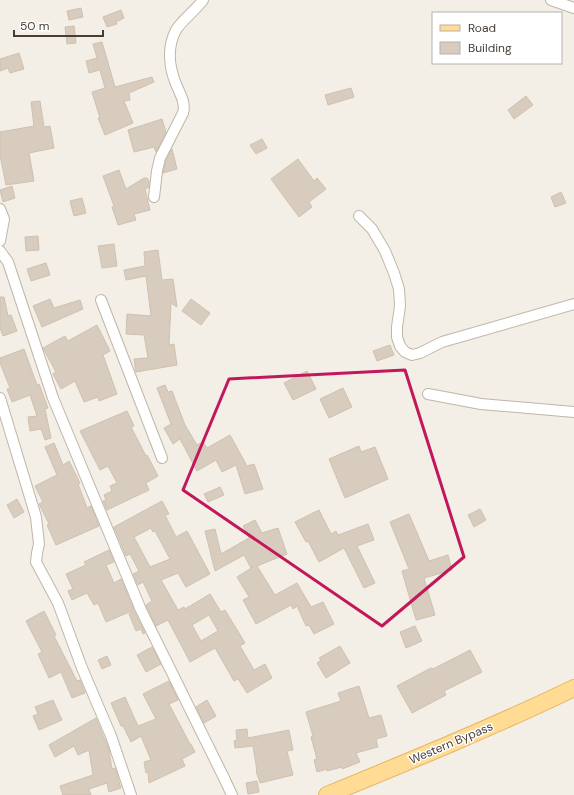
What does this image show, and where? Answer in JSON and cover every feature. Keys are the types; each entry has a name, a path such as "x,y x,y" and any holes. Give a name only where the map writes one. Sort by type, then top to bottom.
{"main road":[{"name":"Western Bypass","path":"326,795 532,708 574,688"}],"street":[{"path":"154,197 160,158 183,113 184,108 172,75 170,57 172,41 176,30 202,0"},
{"path":"551,0 574,8"},
{"path":"0,209 4,219 0,241"},
{"path":"359,216 372,229 385,252 394,273 399,289 400,306 398,337 400,346 405,352 412,355 420,353 442,342 574,304"},
{"path":"0,251 8,262 53,398 141,610 232,795"},
{"path":"101,300 162,458"},
{"path":"428,394 481,404 574,412"},
{"path":"0,398 36,518 39,544 36,553 36,562 58,603 82,668 111,736 131,795"}],"highlighted area":[{"path":"405,370 464,557 382,626 183,490 229,379"}],"building":[{"path":"81,8 83,17 69,20 67,11"},
{"path":"121,10 124,18 116,22 117,24 107,27 103,17"},
{"path":"74,26 76,43 67,44 65,27"},
{"path":"102,42 115,87 152,77 154,82 129,93 130,100 124,101 133,123 105,135 98,118 100,118 92,92 105,88 100,70 89,73 86,61 97,58 93,44"},
{"path":"19,53 24,69 10,73 8,68 0,71 0,59"},
{"path":"351,88 354,97 328,105 325,95"},
{"path":"526,96 533,105 514,119 508,110"},
{"path":"40,101 44,127 50,126 54,148 29,153 34,181 6,185 0,155 0,132 34,126 31,102"},
{"path":"162,119 166,132 156,152 154,147 134,152 128,130"},
{"path":"262,139 267,148 256,154 250,145"},
{"path":"172,149 177,169 163,173 166,160"},
{"path":"298,159 314,181 317,178 326,189 309,202 312,207 299,217 271,179"},
{"path":"119,170 126,189 144,178 147,178 149,181 149,187 145,189 150,210 134,214 136,220 118,225 112,207 114,206 103,176"},
{"path":"12,186 15,198 3,202 0,190"},
{"path":"561,192 566,203 555,207 551,197"},
{"path":"82,198 86,213 74,216 70,201"},
{"path":"38,236 39,250 26,251 25,237"},
{"path":"114,244 117,266 102,268 98,246"},
{"path":"158,250 162,280 173,279 177,307 171,303 169,345 174,344 177,365 136,372 134,359 148,358 144,335 126,334 127,314 151,316 146,276 126,280 124,270 145,266 144,252"},
{"path":"46,263 50,275 31,281 27,269"},
{"path":"0,297 4,297 8,316 11,315 17,331 3,336 0,328"},
{"path":"50,299 54,308 80,300 83,309 42,327 33,306"},
{"path":"191,299 210,313 201,325 182,311"},
{"path":"97,325 110,351 103,355 117,394 99,401 98,397 84,402 75,381 61,389 53,374 56,372 43,348 65,336 68,341"},
{"path":"390,345 394,355 377,361 373,351"},
{"path":"24,349 37,385 39,384 48,408 45,409 51,438 45,440 41,429 30,431 28,417 37,416 30,395 12,402 7,389 10,388 0,363 0,358"},
{"path":"307,371 316,389 293,400 284,383"},
{"path":"165,385 168,392 172,391 185,425 197,445 203,442 207,448 230,435 247,466 254,464 263,489 245,494 236,465 222,472 216,460 197,471 180,439 173,444 164,428 171,424 157,388"},
{"path":"343,388 352,407 329,418 320,399"},
{"path":"127,411 134,426 131,427 158,476 146,483 149,490 107,510 103,501 106,500 104,495 112,491 110,486 117,483 108,466 100,470 80,431"},
{"path":"54,443 63,465 69,461 80,483 78,484 87,508 91,506 99,526 56,545 47,525 49,524 39,504 43,502 35,486 57,475 45,447"},
{"path":"359,446 361,452 375,447 388,479 345,498 329,459"},
{"path":"220,487 224,495 208,502 204,494"},
{"path":"17,499 24,512 14,518 7,505"},
{"path":"162,501 169,514 165,515 176,537 187,531 210,574 186,587 178,573 161,580 178,610 184,607 185,609 210,594 221,612 225,610 245,643 240,646 254,670 265,664 272,678 247,693 238,679 234,681 215,648 190,662 168,620 156,626 146,605 152,601 143,582 138,585 133,574 139,571 130,554 126,556 114,527","holes":["151,528 153,532 155,531 170,559 150,567 134,537","209,615 218,631 201,641 192,625"]},
{"path":"480,509 486,520 474,527 468,515"},
{"path":"319,510 331,534 336,531 338,535 368,524 374,540 357,546 375,583 364,588 344,548 319,562 308,541 306,542 295,522"},
{"path":"409,514 429,561 448,555 452,570 424,578 435,615 416,620 402,571 409,569 390,522"},
{"path":"255,520 262,533 278,528 287,554 257,566 275,595 297,583 311,607 323,602 334,624 314,634 309,625 306,626 297,606 293,609 291,605 256,624 243,600 249,597 237,577 253,567 251,568 244,555 215,571 205,531 215,529 221,554 249,538 243,526"},
{"path":"109,550 114,562 106,565 114,583 121,579 134,610 106,622 98,603 94,605 87,593 72,600 68,591 73,589 66,574 86,565 84,562"},
{"path":"44,611 56,635 54,636 77,681 80,680 85,693 72,698 61,672 49,678 38,654 42,652 26,621"},
{"path":"134,611 145,633 143,634 141,629 136,631 129,614"},
{"path":"415,626 422,641 406,648 400,632"},
{"path":"340,646 350,663 326,678 317,663 321,660 319,658"},
{"path":"152,647 161,664 146,672 137,655"},
{"path":"470,650 482,672 444,691 446,695 412,713 397,686"},
{"path":"107,656 111,665 102,669 98,660"},
{"path":"169,681 178,700 169,704 195,752 182,759 185,766 149,783 148,772 146,773 144,762 151,760 141,736 131,742 123,726 121,726 111,703 125,697 138,726 156,719 143,694"},
{"path":"359,686 369,718 381,715 387,736 376,739 378,747 356,753 360,762 342,769 342,767 317,772 314,760 317,759 311,737 313,736 306,712 341,701 338,693"},
{"path":"53,700 62,720 39,730 33,716 38,714 35,707"},
{"path":"207,700 216,716 204,723 196,707"},
{"path":"96,718 109,750 112,769 115,768 121,788 109,792 107,783 89,789 91,795 63,795 60,786 93,775 89,750 78,755 74,746 55,757 49,745"},
{"path":"247,729 248,738 289,730 293,750 287,751 293,775 260,783 256,771 253,746 235,748 234,741 237,740 236,730"},
{"path":"257,781 259,792 248,794 246,783"}]}
